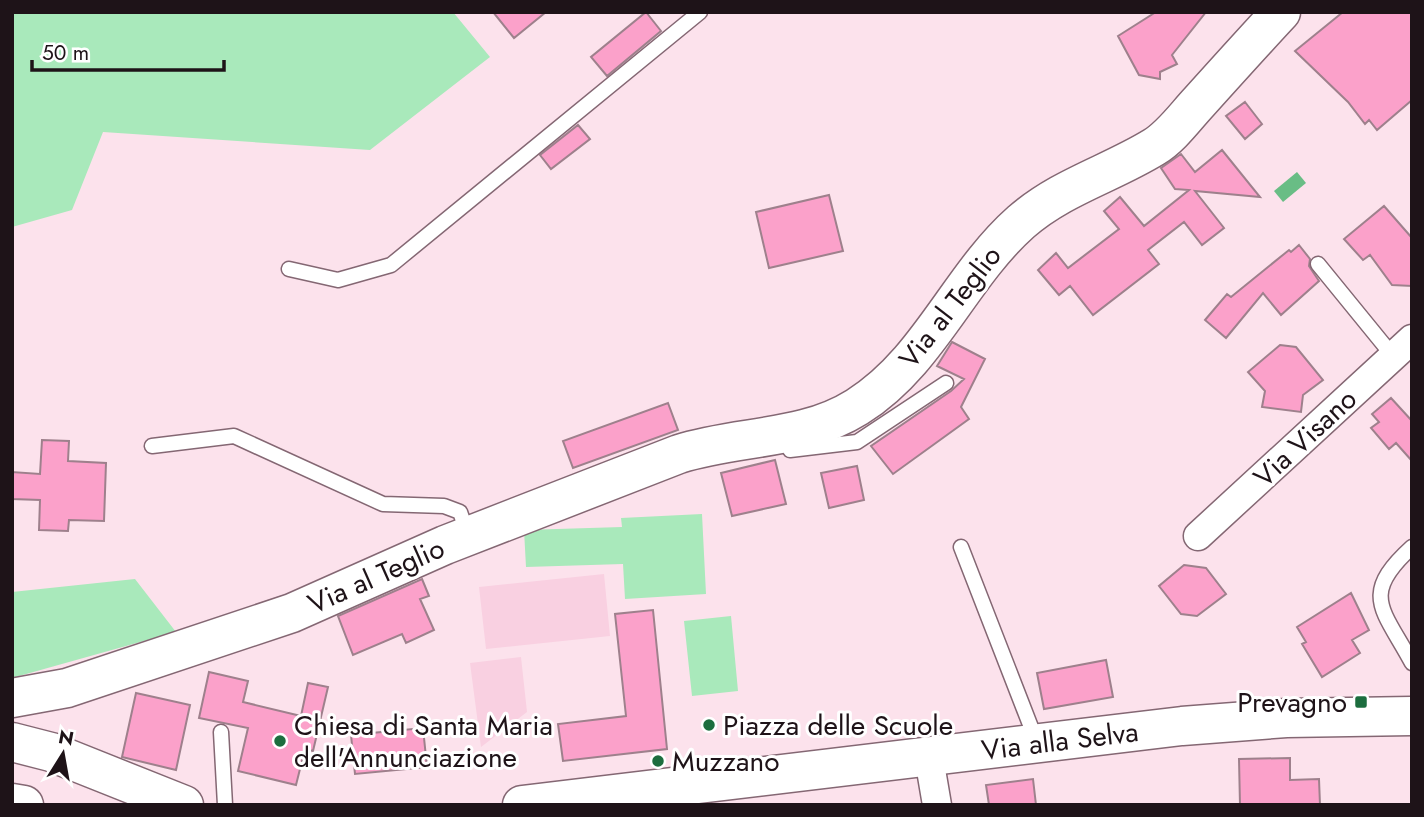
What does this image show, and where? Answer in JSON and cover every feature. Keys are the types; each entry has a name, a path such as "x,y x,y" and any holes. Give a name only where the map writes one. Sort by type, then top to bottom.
{"street":[{"name":"Via al Teglio","path":"12,698 67,688 292,613 468,536 679,454 760,448 857,407 893,379 912,358 975,272 1022,221 1066,190 1156,146 1281,12"},
{"name":"Via Visano","path":"1198,536 1403,347"},
{"name":"Via alla Selva","path":"522,805 611,800 1182,726 1286,719 1412,716"},
{"path":"12,742 51,752 184,805"},
{"path":"929,758 937,805"},
{"path":"12,803 24,805"}],"lane":[{"path":"289,269 338,280 391,265 700,12"},
{"path":"1318,264 1403,347"},
{"name":"Via al Teglio","path":"760,448 857,442 946,383"},
{"path":"152,446 234,436 383,504 444,506 460,512 468,536"},
{"path":"961,547 1038,744"},
{"path":"1412,547 1384,575 1380,594 1382,607 1412,663"},
{"path":"221,732 225,805"}],"shaded area":[{"path":"12,12 453,12 490,57 370,150 103,132 72,210 12,227"},
{"path":"1297,172 1306,183 1283,202 1274,191"},
{"path":"702,514 706,594 625,599 623,564 526,567 524,530 622,527 621,518"},
{"path":"604,574 610,636 486,649 479,587"},
{"path":"135,579 176,632 12,678 12,592"},
{"path":"731,616 738,691 692,696 684,621"},
{"path":"521,657 527,712 481,747 470,663"}],"building":[{"path":"493,12 546,12 514,38"},
{"path":"646,12 661,31 607,76 591,57"},
{"path":"1156,12 1206,12 1172,55 1177,64 1160,72 1160,79 1139,75 1118,36"},
{"path":"1343,12 1412,12 1412,100 1377,130 1369,120 1365,124 1348,102 1295,51"},
{"path":"1245,102 1262,124 1245,139 1226,116"},
{"path":"578,125 590,139 551,169 540,155"},
{"path":"1222,150 1260,197 1195,191 1224,228 1202,245 1184,222 1148,250 1159,264 1093,315 1070,286 1059,295 1038,270 1056,253 1068,268 1119,229 1104,211 1120,197 1144,226 1189,190 1175,189 1161,168 1181,154 1195,172"},
{"path":"829,195 843,251 769,268 756,212"},
{"path":"1384,206 1412,238 1412,286 1392,285 1370,255 1363,260 1344,239"},
{"path":"1299,245 1310,259 1309,266 1319,281 1281,315 1263,293 1226,338 1205,320 1227,294 1231,297 1289,250 1291,252"},
{"path":"952,342 985,359 961,407 969,419 893,474 871,446 951,391 964,379 937,366"},
{"path":"1280,345 1296,347 1323,380 1303,395 1301,412 1262,407 1265,391 1248,372"},
{"path":"1391,398 1412,421 1412,461 1396,443 1389,449 1371,428 1379,422 1372,414"},
{"path":"668,403 678,430 573,468 563,441"},
{"path":"42,440 69,441 68,461 106,463 104,521 69,520 68,531 39,530 40,500 12,499 12,472 40,474"},
{"path":"775,460 786,504 732,516 721,473"},
{"path":"857,466 864,500 829,508 821,473"},
{"path":"1184,565 1206,568 1226,594 1197,616 1181,614 1159,586"},
{"path":"422,579 429,596 420,599 434,630 406,643 402,634 353,655 338,616"},
{"path":"1351,593 1369,630 1352,640 1360,653 1322,677 1302,644 1306,642 1297,627"},
{"path":"653,610 667,749 563,761 558,724 626,716 615,614"},
{"path":"1106,660 1113,697 1044,709 1037,673"},
{"path":"209,672 248,681 243,702 301,716 308,683 328,687 313,751 305,749 296,785 238,771 248,728 199,718"},
{"path":"136,693 190,705 176,770 122,757"},
{"path":"423,728 427,767 355,774 351,735"},
{"path":"1290,758 1290,780 1319,779 1320,805 1240,805 1239,759"},
{"path":"1033,779 1036,805 989,805 986,785"}],"place":[{"name":"Prevagno","path":"1361,702"},
{"name":"Piazza delle Scuole","path":"709,725"},
{"name":"Chiesa di Santa Maria dell'Annunciazione","path":"280,741"},
{"name":"Muzzano","path":"658,761"}]}
